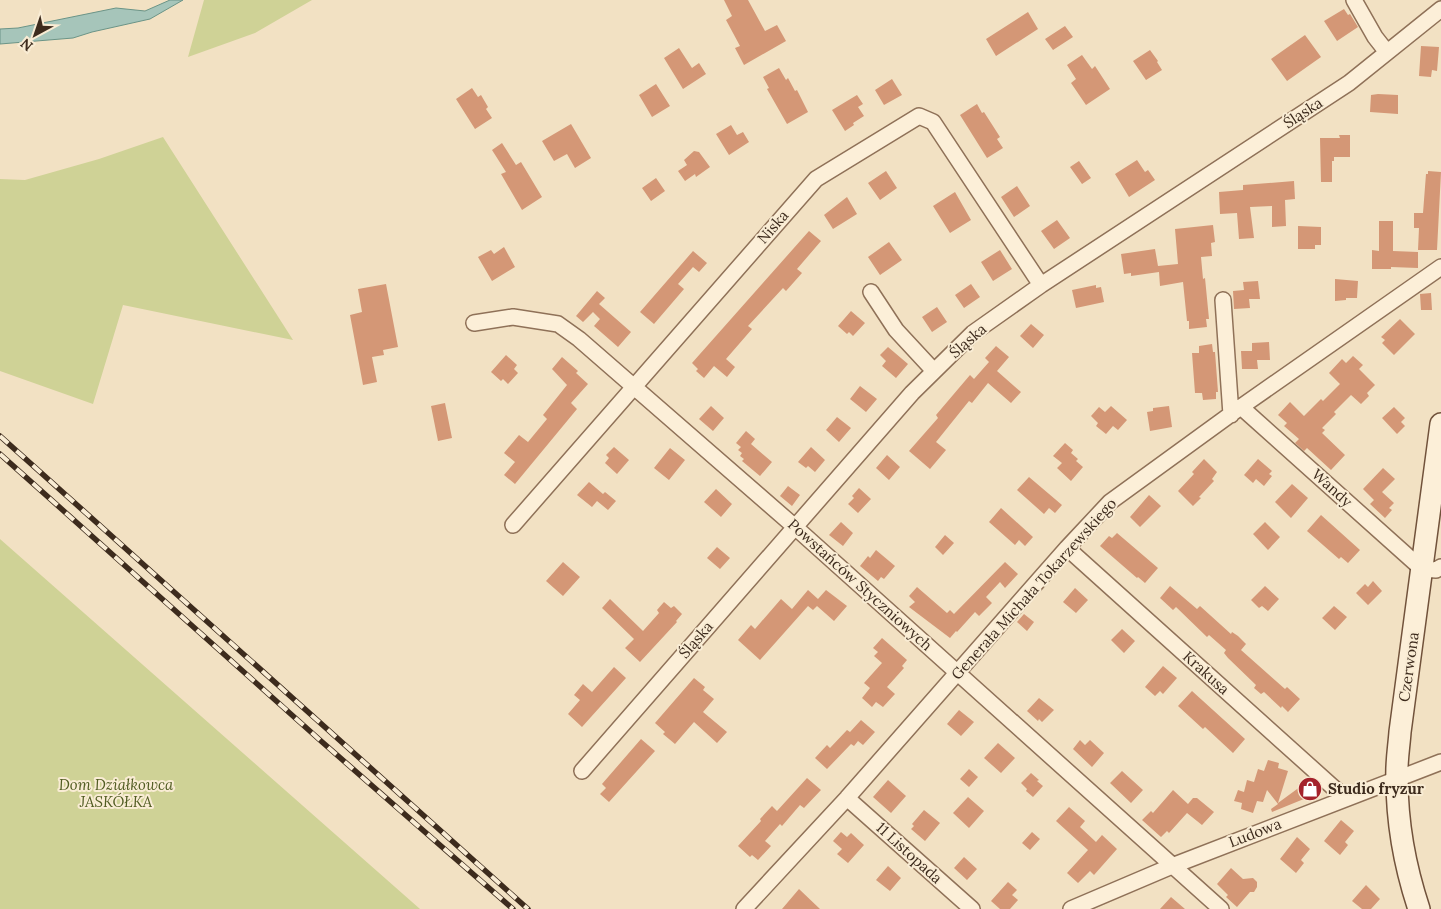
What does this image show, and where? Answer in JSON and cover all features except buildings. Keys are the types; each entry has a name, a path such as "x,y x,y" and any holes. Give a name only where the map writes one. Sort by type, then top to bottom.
{"main road":[{"name":"Czerwona","path":"1419,909 1409,879 1400,833 1397,778 1400,732 1432,568 1441,424"}],"street":[{"path":"1354,0 1375,37 1386,51"},
{"name":"Śląska","path":"582,771 912,392 973,333 1041,285 1349,83 1386,51 1441,9"},
{"name":"Niska","path":"513,525 816,179 919,116 933,122 1041,285"},
{"name":"Generała Michała Tokarzewskiego","path":"744,909 847,798 1067,548 1110,502 1441,267"},
{"path":"872,292 896,330 934,371"},
{"path":"1223,300 1237,410"},
{"name":"Powstańców Styczniowych","path":"474,323 513,317 558,324 579,339 795,527 1221,909"},
{"path":"1233,336 1237,410"},
{"name":"Wandy","path":"1237,410 1432,568"},
{"name":"Krakusa","path":"1067,548 1345,798"},
{"name":"Ludowa","path":"1071,909 1172,866 1441,762"},
{"name":"11 Listopada","path":"847,798 972,909"}],"green space":[{"path":"204,0 312,0 255,33 188,57"},
{"path":"163,137 293,340 123,305 93,404 0,371 0,179 25,180 99,159"},
{"name":"Dom Działkowca JASKÓŁKA","path":"0,539 420,909 0,909"}],"water":[{"path":"170,0 183,0 150,19 73,38 0,44 0,29 18,28 116,8 145,11"}],"railway":[{"path":"0,436 528,909"},
{"path":"0,454 321,741 513,909"}],"place":[{"name":"Studio fryzur","path":"1310,789"}]}
